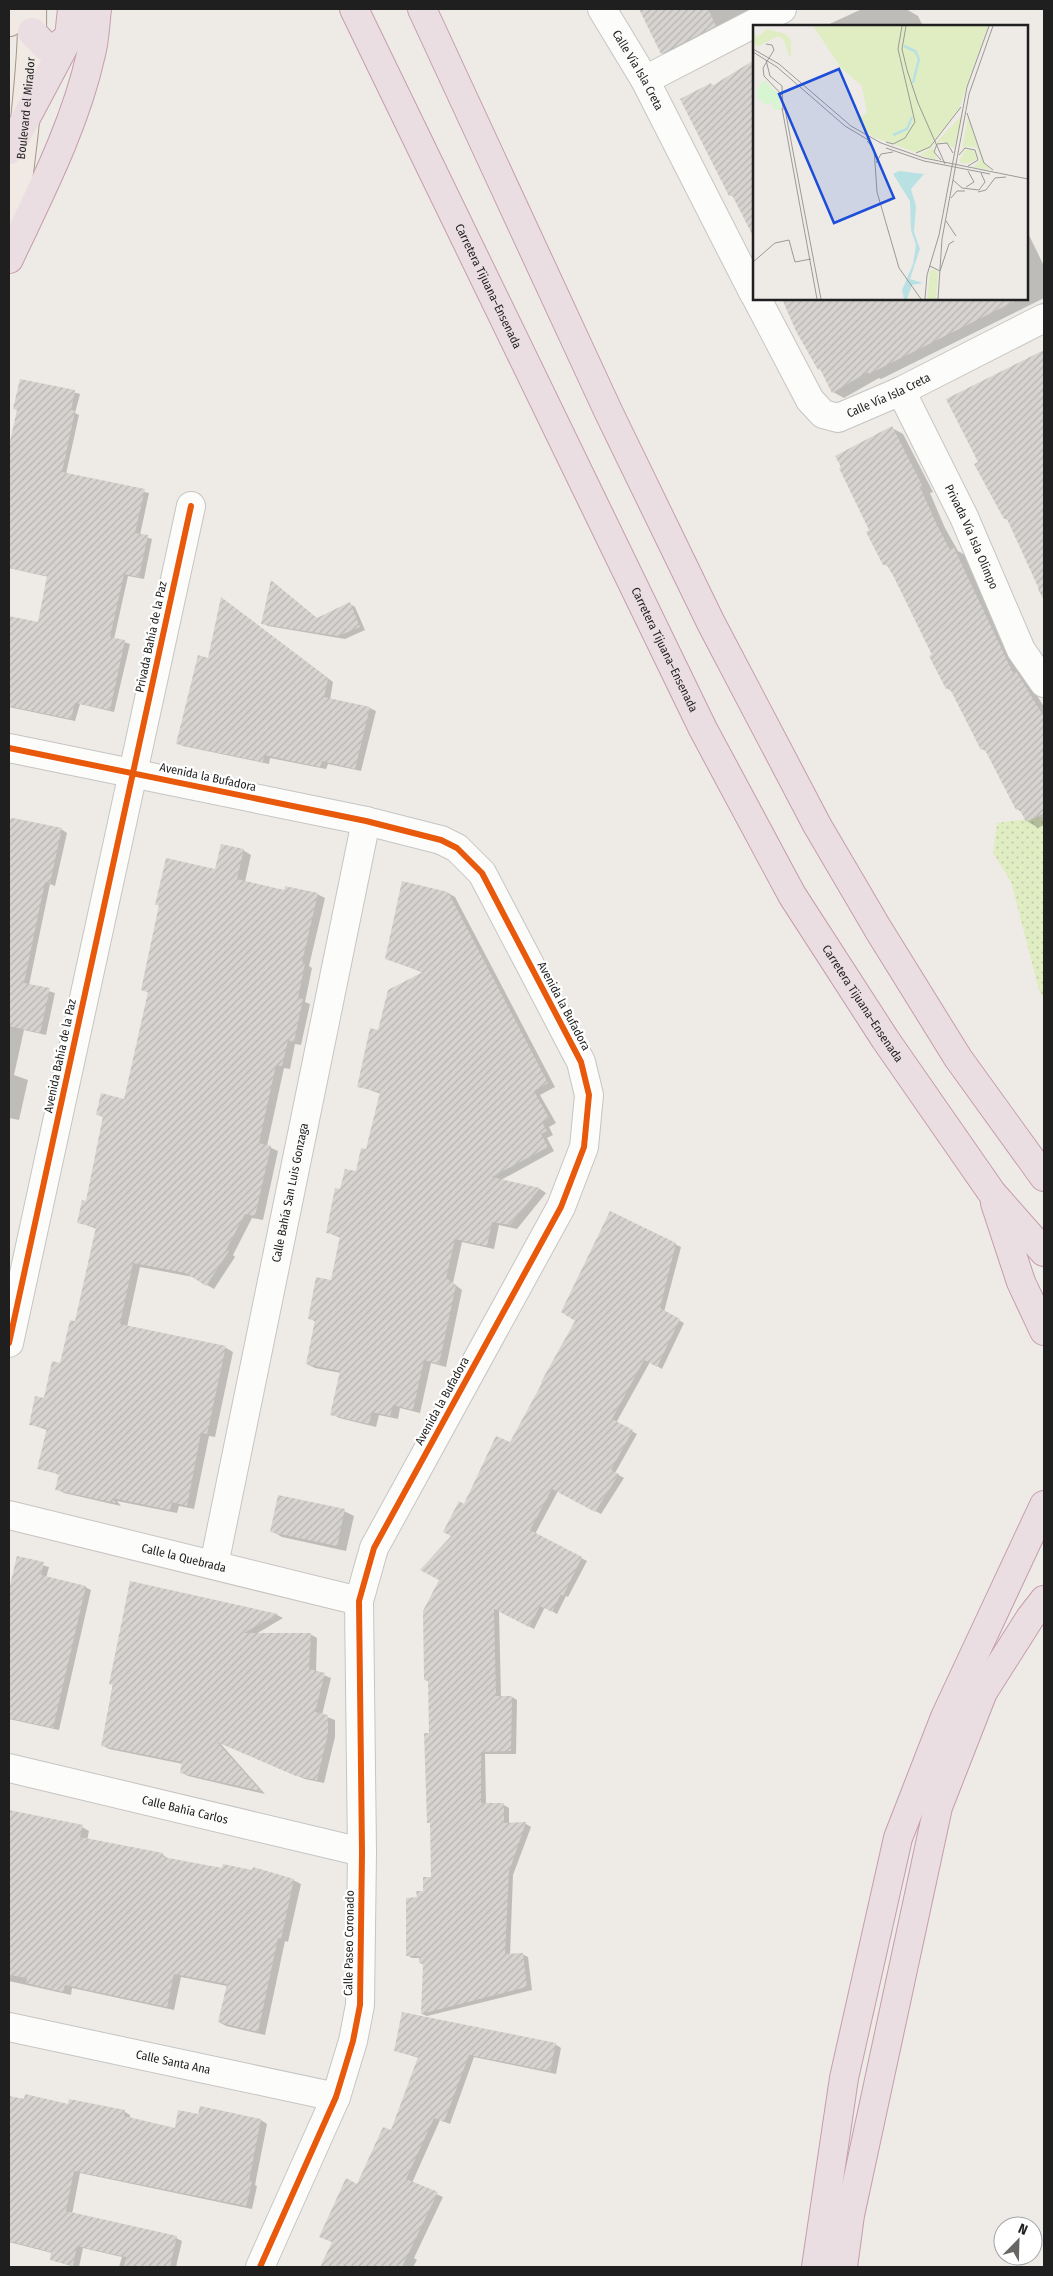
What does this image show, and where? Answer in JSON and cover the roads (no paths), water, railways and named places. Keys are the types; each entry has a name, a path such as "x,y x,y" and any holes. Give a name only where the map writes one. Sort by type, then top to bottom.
{"highway":[{"path":"9,150 69,37 72,9"},
{"path":"9,259 60,149 69,124 92,53 97,9"},
{"name":"Carretera Tijuana–Ensenada","path":"354,9 703,729 792,895 885,1039 992,1193 1044,1252"},
{"path":"422,9 609,413 711,622 818,825 878,929 958,1058 1044,1177"},
{"path":"24,21 45,46 55,48 69,37"},
{"path":"992,1193 1021,1282 1044,1331"},
{"path":"816,2267 844,2078 898,1838 945,1717 1044,1505"},
{"path":"843,2267 852,2205 938,1807 983,1692 1030,1618 1044,1600"}],"main road":[{"name":"Boulevard el Mirador","path":"9,237 20,172 26,115 24,21 10,9"}],"street":[{"name":"Calle Vía Isla Creta","path":"602,9 645,80 745,256 753,290"},
{"path":"645,80 782,9"},
{"name":"Calle Vía Isla Creta","path":"757,300 810,400 823,414 838,418 901,391 1044,318"},
{"name":"Privada Vía Isla Olimpo","path":"901,391 964,517 1021,650 1044,683"},
{"name":"Privada Bahía de la Paz","path":"133,773 191,506"},
{"name":"Avenida la Bufadora","path":"9,748 366,821 448,843 467,855 482,873 581,1062 589,1096 584,1147 561,1208 374,1548 359,1601"},
{"name":"Avenida Bahía de la Paz","path":"9,1344 133,773"},
{"name":"Calle Bahía San Luis Gonzaga","path":"214,1565 366,821"},
{"name":"Calle la Quebrada","path":"9,1515 359,1601"},
{"name":"Calle Paseo Coronado","path":"260,2267 336,2097 353,2041 360,2005 362,1852 359,1601"},
{"name":"Calle Bahía Carlos","path":"9,1768 362,1852"},
{"name":"Calle Santa Ana","path":"9,2027 336,2097"}]}
